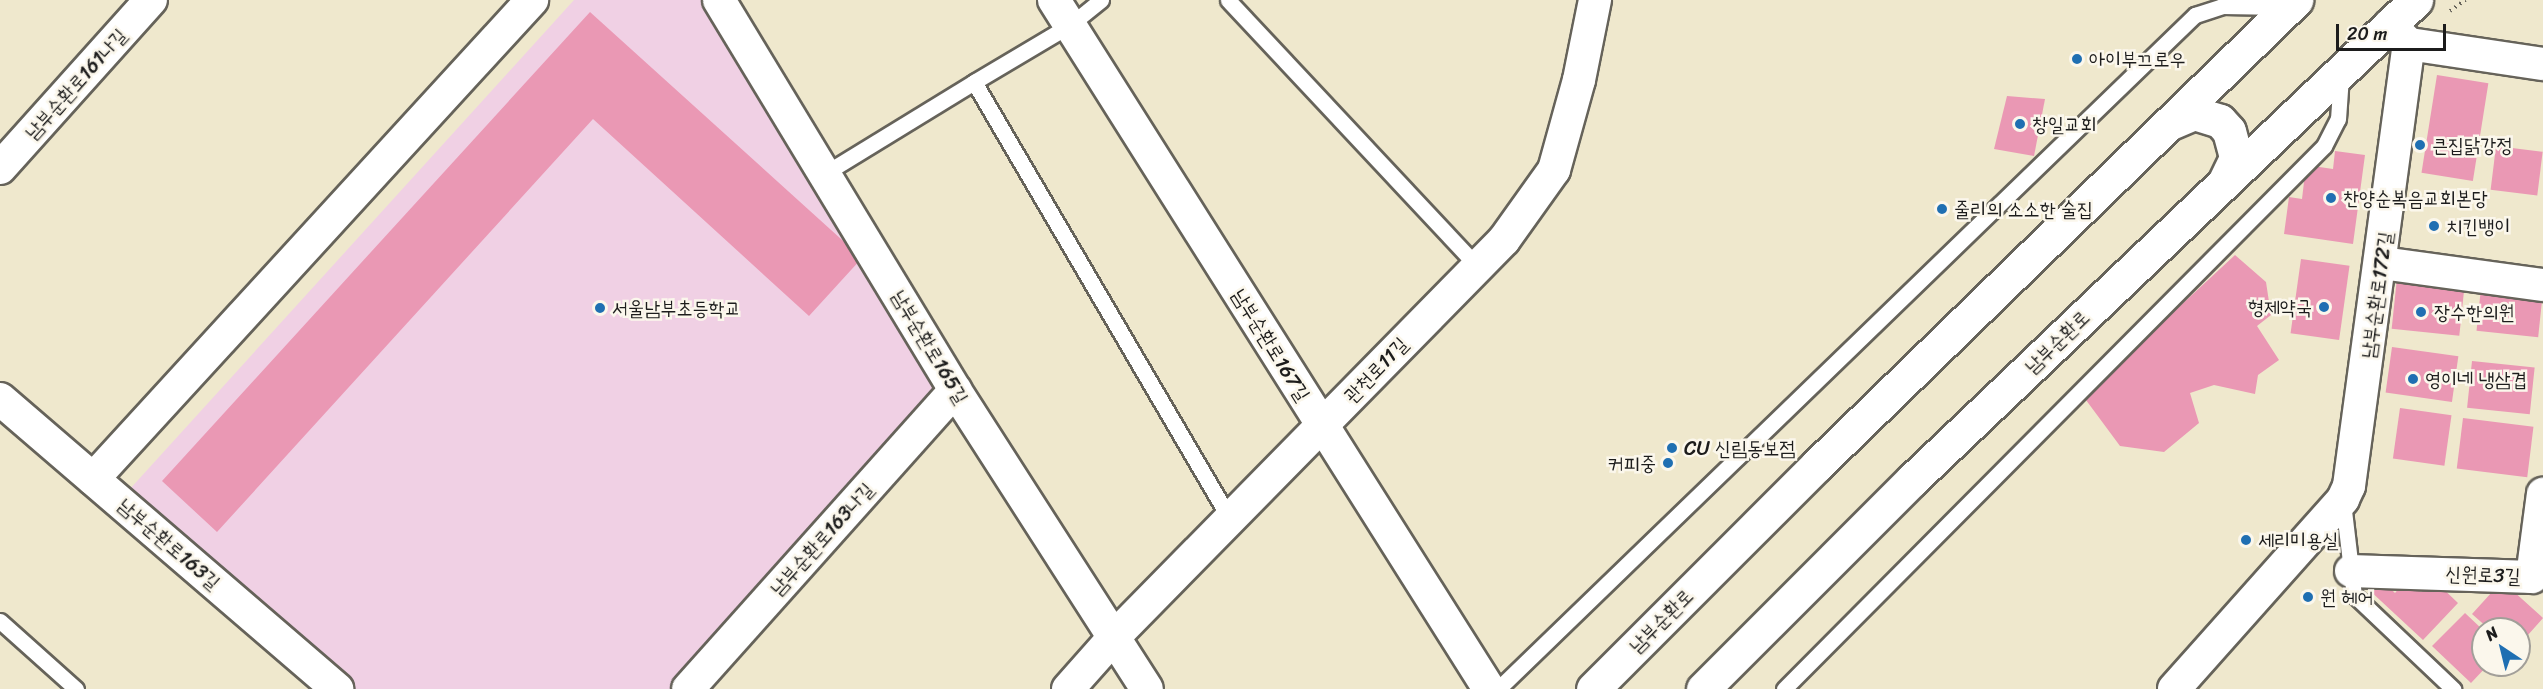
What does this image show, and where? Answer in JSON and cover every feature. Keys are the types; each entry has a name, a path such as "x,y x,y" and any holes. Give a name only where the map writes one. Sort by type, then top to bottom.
{"main road":[{"name":"남부순환로","path":"1703,689 1912,480 2337,76 2400,34 2416,0"},
{"name":"남부순환로","path":"1593,689 2292,4"},
{"path":"2168,124 2194,113 2220,121 2229,131 2236,158 2224,183"}],"street":[{"name":"남부순환로161나길","path":"0,168 152,0"},
{"path":"93,479 532,0"},
{"name":"남부순환로165길","path":"719,0 955,390 1147,689"},
{"name":"관천로11길","path":"1068,689 1115,636 1504,240 1554,170 1579,80 1595,0"},
{"name":"남부순환로167길","path":"1062,12 1489,689"},
{"path":"2400,34 2543,64"},
{"name":"남부순환로172길","path":"2185,685 2343,499 2349,486 2382,263 2400,34"},
{"path":"2382,263 2543,285"},
{"name":"남부순환로163나길","path":"688,689 955,390"},
{"name":"남부순환로163길","path":"0,399 338,689"},
{"name":"신원로3길","path":"2351,571 2532,577 2543,494"}],"lane":[{"path":"824,174 974,82 1062,12 1101,0"},
{"path":"1228,0 1478,267"},
{"path":"1498,689 2195,15 2222,6 2292,4"},
{"path":"1784,689 2324,146 2338,119 2340,87 2337,76"},
{"path":"974,82 1230,519"},
{"name":"남부순환로172길","path":"2343,499 2354,595 2453,689"},
{"path":"0,621 76,689"}],"shaded area":[{"name":"서울남부초등학교","path":"574,0 719,0 955,390 688,689 337,689 119,501"}],"building":[{"path":"590,12 862,258 809,316 593,119 217,532 162,481"},
{"path":"2437,75 2488,83 2473,181 2422,173"},
{"name":"창일교회","path":"2007,96 2045,99 2034,156 1994,149"},
{"path":"2496,146 2543,152 2537,195 2491,190"},
{"name":"찬양순복음교회본당","path":"2335,151 2365,155 2353,244 2284,234 2289,197 2302,199 2306,165 2333,169"},
{"path":"2235,255 2266,282 2271,315 2257,326 2279,360 2258,375 2255,394 2214,385 2190,393 2199,423 2164,452 2120,446 2083,396"},
{"path":"2301,259 2350,266 2339,340 2291,333"},
{"path":"2397,278 2465,285 2459,336 2392,329"},
{"path":"2481,288 2543,294 2538,337 2477,331"},
{"path":"2392,347 2458,356 2452,402 2386,393"},
{"path":"2472,361 2535,368 2530,414 2467,408"},
{"path":"2400,408 2451,415 2444,466 2393,459"},
{"path":"2463,418 2533,427 2527,477 2457,469"},
{"path":"2378,577 2395,593 2407,579 2421,592 2434,580 2458,603 2423,640 2367,588"},
{"path":"2502,581 2543,618 2531,632 2531,617 2475,617 2472,614"},
{"path":"2465,613 2471,619 2471,677 2477,677 2471,683 2432,646"}],"place":[{"name":"아이부끄로우","path":"2077,59"},
{"name":"창일교회","path":"2020,124"},
{"name":"큰집닭강정","path":"2420,145"},
{"name":"찬양순복음교회본당","path":"2331,198"},
{"name":"줄리의 소소한 술집","path":"1942,209"},
{"name":"치킨뱅이","path":"2434,226"},
{"name":"형제약국","path":"2324,307"},
{"name":"서울남부초등학교","path":"600,308"},
{"name":"장수한의원","path":"2421,312"},
{"name":"영이네 냉삼겹","path":"2413,379"},
{"name":"CU 신림동보점","path":"1672,448"},
{"name":"커피중","path":"1668,463"},
{"name":"세리미용실","path":"2246,540"},
{"name":"원 헤어","path":"2308,597"}]}
